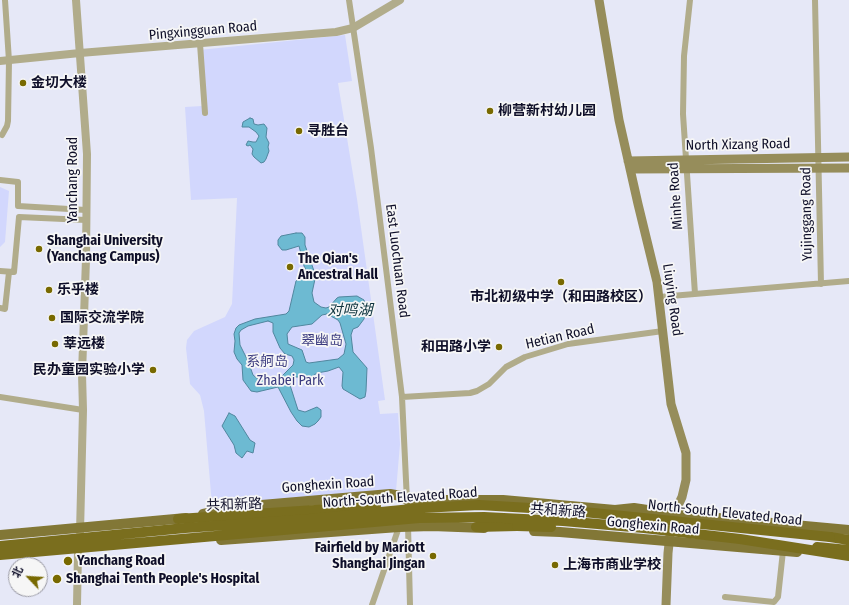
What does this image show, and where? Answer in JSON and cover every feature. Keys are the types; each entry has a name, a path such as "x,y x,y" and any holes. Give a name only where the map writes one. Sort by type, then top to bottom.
{"highway":[{"name":"North-South Elevated Road","path":"0,546 185,528 309,519 422,508 479,505 564,510 830,538 849,538"},
{"path":"178,519 376,506 422,508"},
{"name":"North-South Elevated Road","path":"0,555 382,521 449,517 484,517 563,521 644,528 849,550"},
{"path":"476,527 561,527 662,536 710,535"},
{"path":"740,539 849,556"}],"main road":[{"name":"Liuying Road","path":"599,0 619,120 640,215 652,259 659,297 671,404 686,453 686,480 682,497 674,516 670,537 666,605"},
{"name":"North Xizang Road","path":"629,165 686,159 849,157"},
{"name":"North Xizang Road","path":"629,165 687,169 849,168"},
{"name":"Gonghexin Road","path":"0,535 178,519 238,507 390,494 401,496 407,500 503,500 849,530"},
{"name":"共和新路","path":"178,519 234,522 402,505 407,500"},
{"path":"674,516 849,538"},
{"name":"共和新路","path":"476,527 501,522 538,523 829,552"},
{"path":"0,559 404,527 476,527"},
{"name":"Gonghexin Road","path":"670,537 784,551 807,553 829,552 849,556"}],"street":[{"path":"2,135 8,121 9,61 5,0"},
{"name":"Yanchang Road","path":"76,0 87,154 86,259 82,374 83,410 77,605"},
{"name":"East Luochuan Road","path":"349,0 371,148 402,397 407,500 404,527 410,605"},
{"name":"Pingxingguan Road","path":"0,61 336,32 353,28 400,0"},
{"name":"Minhe Road","path":"690,0 683,76 683,122 695,294"},
{"name":"Yujinggang Road","path":"815,0 820,284"},
{"path":"200,44 205,113"},
{"path":"0,180 18,182 19,216 14,272 0,272"},
{"path":"18,206 86,210"},
{"path":"19,216 86,220"},
{"path":"0,308 5,309 8,272"},
{"path":"659,297 849,281"},
{"name":"Hetian Road","path":"402,397 470,393 489,384 506,367 525,357 568,344 663,331"},
{"path":"0,397 83,410"},
{"path":"372,605 404,527"},
{"path":"725,597 774,602 778,597 784,551"}],"green space":[{"name":"Zhabei Park","path":"345,35 352,81 338,83 357,199 385,400 378,401 380,414 398,413 400,444 396,491 212,505 204,411 200,395 190,384 186,348 187,340 194,331 225,317 232,304 237,198 191,200 185,107 202,106 199,50"},
{"path":"0,187 9,191 5,242 0,247"}],"water":[{"path":"250,118 253,119 254,124 264,124 267,128 266,137 269,143 269,151 264,162 261,163 252,154 253,149 250,145 246,145 248,141 256,142 259,136 249,127 242,127 243,122"},
{"name":"对鸣湖","path":"302,233 305,237 305,245 314,271 315,279 312,293 314,302 321,307 326,308 339,297 357,296 364,300 366,309 364,319 358,327 353,329 351,335 353,352 367,368 365,397 360,399 343,389 343,372 339,367 317,373 307,380 300,377 294,377 290,385 298,410 305,412 317,407 321,410 321,417 315,424 309,427 302,426 297,421 278,387 257,392 251,391 243,380 242,365 234,352 234,334 236,328 239,325 255,319 286,314 289,311 296,281 299,278 306,277 307,272 299,246 282,250 278,245 278,240 281,236","holes":["327,314 338,320 340,323 346,344 344,354 338,359 309,363 306,362 302,350 288,344 287,334 292,327 312,324 322,315","268,321 273,323 273,332 280,348 285,354 292,356 294,360 293,365 279,379 259,380 253,375 240,345 239,333 248,326"]},
{"path":"229,413 235,416 250,440 255,443 253,453 247,451 242,458 236,453 234,445 222,426"}],"place":[{"name":"金切大楼","path":"23,83"},
{"name":"柳营新村幼儿园","path":"490,111"},
{"name":"寻胜台","path":"299,131"},
{"name":"Shanghai University (Yanchang Campus)","path":"39,249"},
{"name":"The Qian's Ancestral Hall","path":"290,267"},
{"name":"市北初级中学（和田路校区）","path":"561,282"},
{"name":"乐乎楼","path":"49,290"},
{"name":"国际交流学院","path":"52,318"},
{"name":"莘远楼","path":"55,344"},
{"name":"和田路小学","path":"499,347"},
{"name":"民办童园实验小学","path":"153,370"},
{"name":"Fairfield by Mariott Shanghai Jingan","path":"433,556"},
{"name":"Yanchang Road","path":"68,561"},
{"name":"上海市商业学校","path":"555,565"},
{"name":"Shanghai Tenth People's Hospital","path":"57,579"}],"park label":[{"name":"翠幽岛","path":"322,341"},
{"name":"系舸岛","path":"267,362"}]}
